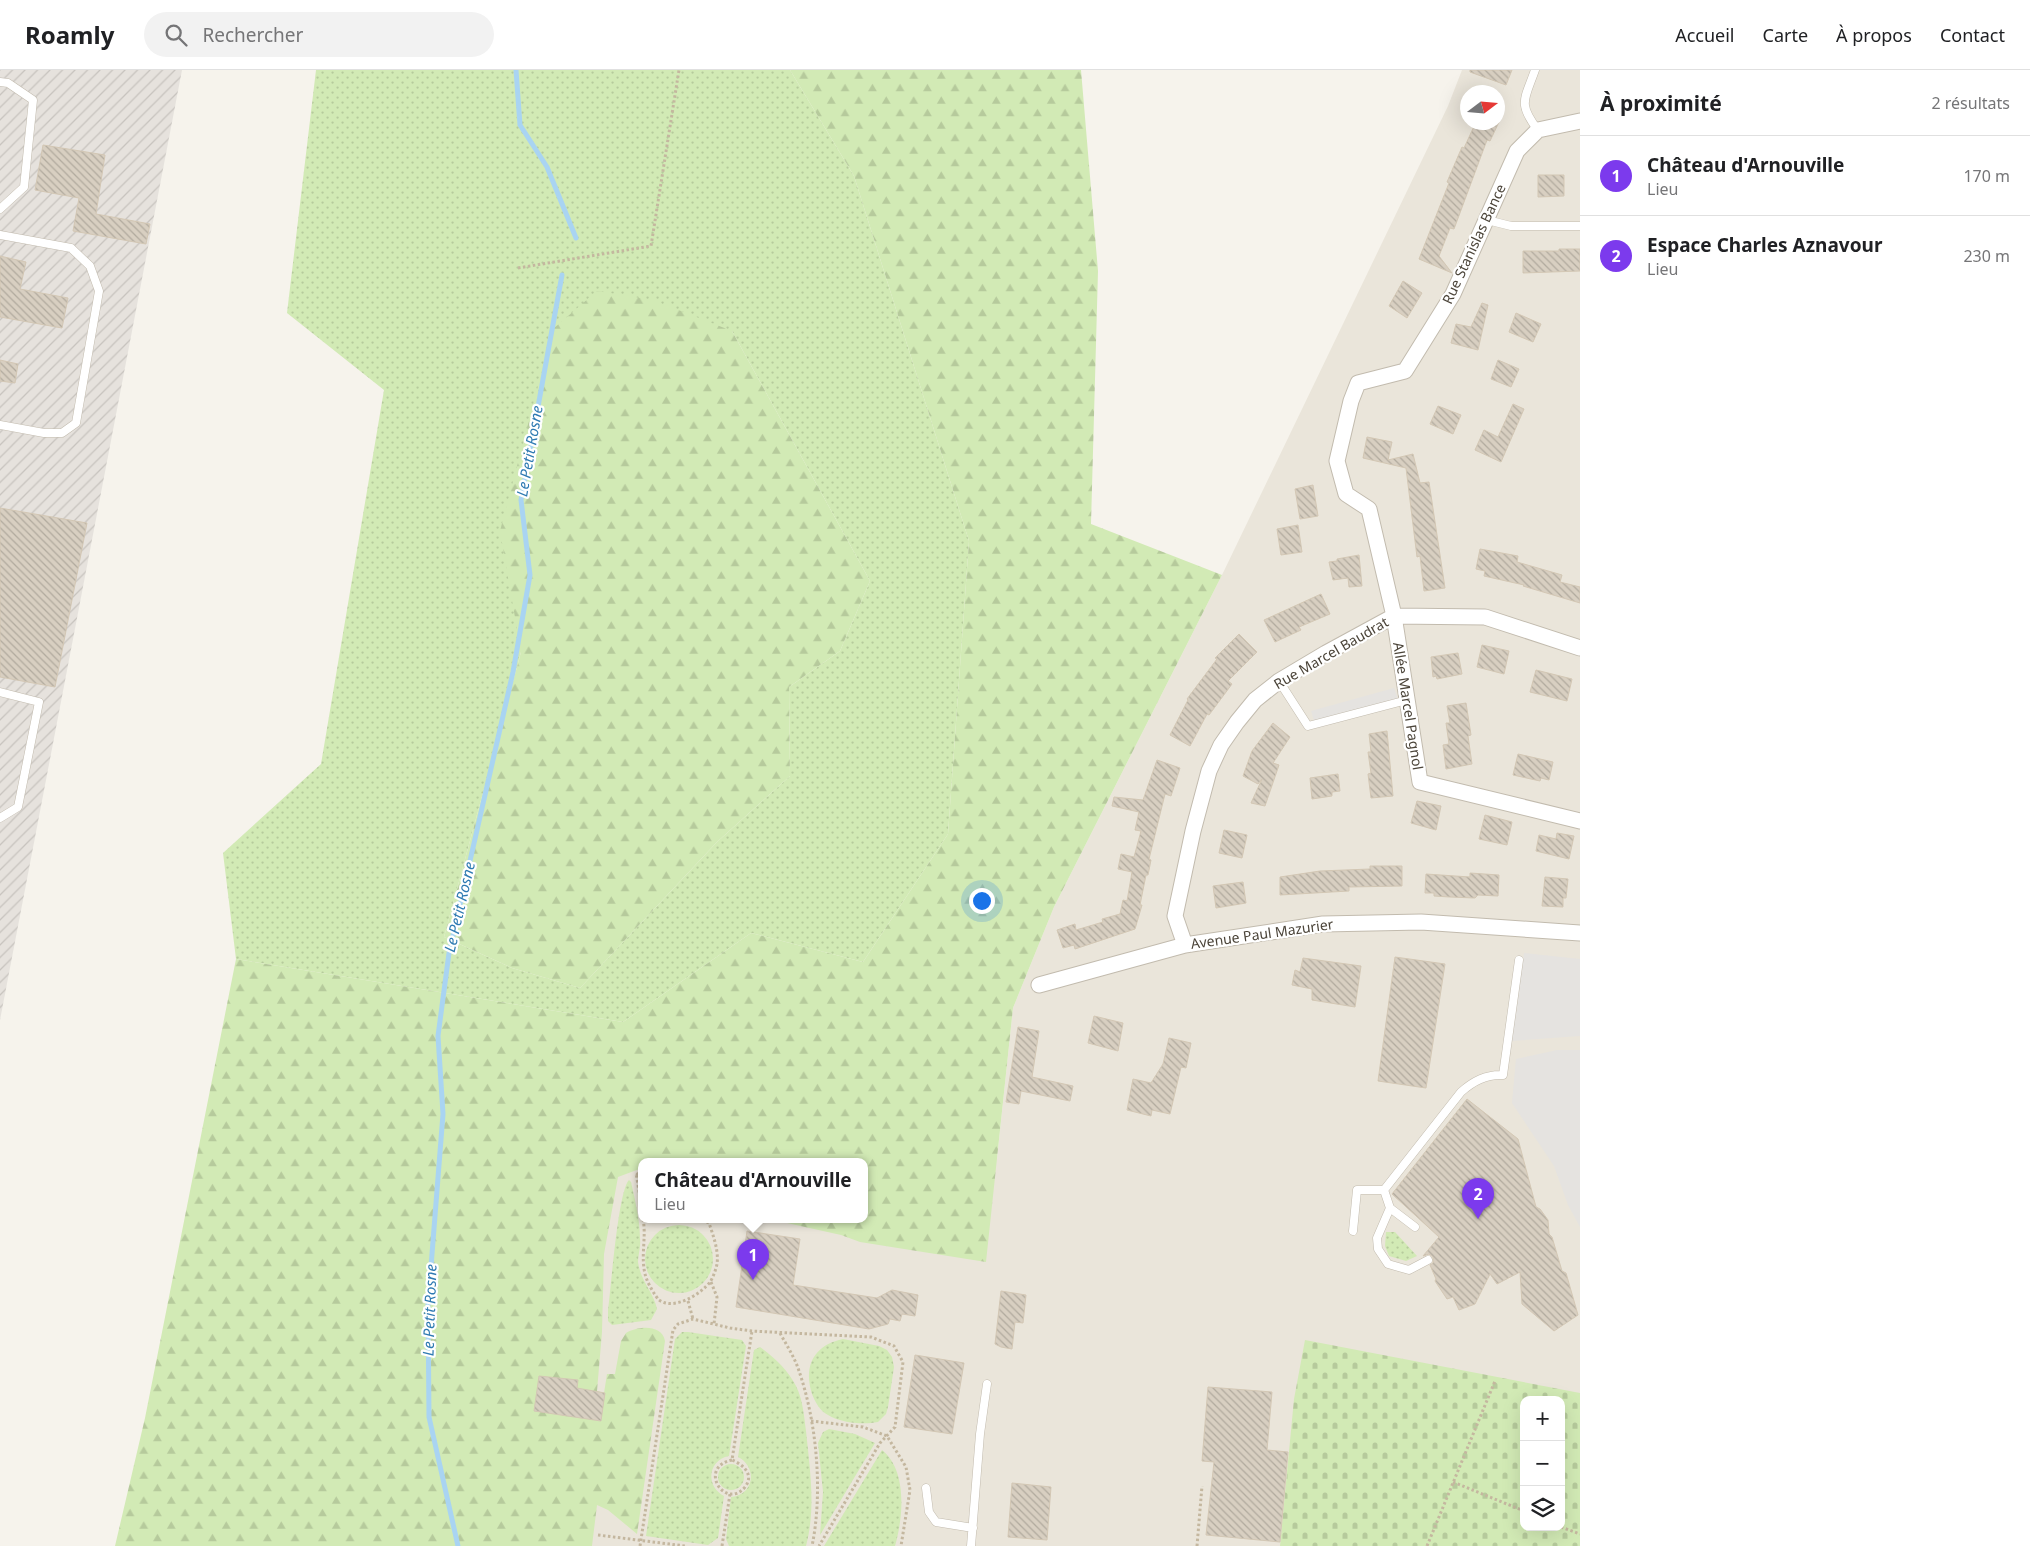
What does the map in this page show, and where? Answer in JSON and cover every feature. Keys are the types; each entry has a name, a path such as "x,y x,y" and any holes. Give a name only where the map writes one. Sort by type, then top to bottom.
{"street":[{"path":"1538,130 1580,121"},
{"name":"Rue Stanislas Bance","path":"1394,616 1369,509 1346,494 1337,461 1352,401 1358,383 1405,371 1453,294 1517,151 1538,130"},
{"name":"Rue Marcel Baudrat","path":"1185,945 1175,916 1193,831 1209,771 1220,745 1236,722 1256,700 1280,681 1326,653 1394,616 1485,617 1580,648"},
{"name":"Allée Marcel Pagnol","path":"1394,616 1420,782 1580,821"},
{"name":"Avenue Paul Mazurier","path":"1039,985 1185,945 1323,924 1421,922 1580,933"}],"lane":[{"path":"1535,70 1523,103 1527,116 1538,130"},
{"path":"0,82 8,83 33,100 24,187 0,209"},
{"path":"1487,220 1511,226 1580,226"},
{"path":"0,235 71,248 90,266 99,291 76,423 62,433 44,433 0,425"},
{"path":"1280,681 1308,726 1407,700"},
{"path":"0,692 39,702 18,807 0,818"},
{"path":"1384,1190 1461,1092 1472,1082 1492,1075 1503,1075 1519,960"},
{"path":"1353,1231 1357,1190 1384,1190"},
{"path":"1384,1190 1390,1208 1415,1227"},
{"path":"1390,1208 1377,1238 1378,1249 1388,1264 1409,1270 1428,1260"},
{"path":"972,1546 980,1434 987,1384"},
{"path":"926,1488 929,1512 936,1522 973,1528"}],"path":[{"path":"518,268 651,246 679,70"},
{"path":"638,1175 636,1173 638,1185"},
{"path":"644,1223 645,1230 642,1260 647,1280 659,1300 668,1303 688,1301 711,1282 717,1262 715,1242 709,1223"},
{"path":"711,1282 716,1297 714,1324"},
{"path":"688,1301 693,1319"},
{"path":"640,1546 673,1330 678,1324 693,1319 752,1331 871,1338 894,1346 903,1362 895,1427 880,1443 819,1546"},
{"path":"732,1460 752,1331"},
{"path":"780,1333 799,1370 815,1446 817,1523 812,1546"},
{"path":"1427,1546 1495,1381"},
{"path":"811,1421 863,1427 887,1436 906,1467 910,1490 902,1546"},
{"path":"732,1460 743,1465 748,1475 748,1483 744,1489 730,1494 724,1493 718,1487 715,1476 718,1466 732,1460"},
{"path":"1453,1482 1520,1509"},
{"path":"1198,1546 1202,1486"},
{"path":"722,1546 730,1494"},
{"path":"1565,1528 1580,1534"},
{"path":"598,1535 685,1546"}],"shaded area":[{"path":"0,70 182,70 0,1020"},
{"path":"1462,70 1580,70 1580,1546 494,1546 487,1100 997,1159 1013,1008 1054,907 1222,575 1448,106"},
{"path":"1394,688 1399,702 1315,724 1311,711"},
{"path":"1524,953 1580,959 1580,1036 1512,1041"},
{"path":"1557,1050 1580,1050 1580,1227 1568,1205 1554,1166 1512,1103 1516,1059"}],"green space":[{"path":"316,70 790,70 854,176 969,541 948,834 863,962 751,933 623,1022 236,959 223,853 321,764 384,390 287,313","holes":["732,331 870,581 840,651 789,687 790,776 717,842 580,988 512,968 444,937 521,652"]},
{"path":"790,70 1081,70 1098,271 1091,524 1222,575 1054,907 1013,1008 986,1262 860,1242 841,1235 787,1223 868,1223 868,1158 638,1158 638,1170 618,1177 604,1254 602,1332 597,1391 604,1393 607,1374 615,1374 621,1341 626,1333 637,1329 649,1328 655,1329 663,1335 665,1341 637,1534 608,1510 597,1505 592,1546 115,1546 145,1418 236,959 623,1022 751,933 863,962 948,834 969,541 854,176"},
{"path":"597,291 653,300 732,331 870,581 840,651 789,687 790,776 717,842 580,988 512,968 444,937 521,652 500,531 553,329"},
{"path":"629,1180 631,1182 639,1225 639,1269 657,1309 651,1320 612,1325 608,1321 608,1310 621,1202"},
{"path":"679,1225 692,1228 703,1235 710,1246 713,1259 710,1272 703,1283 692,1290 679,1293 666,1290 655,1283 648,1272 645,1259 648,1246 655,1235 666,1228"},
{"path":"1386,1232 1395,1232 1417,1256 1406,1261 1389,1256 1385,1246"},
{"path":"682,1332 742,1340 746,1346 729,1456 722,1458 717,1463 711,1474 714,1486 724,1496 718,1538 708,1545 646,1536 675,1339"},
{"path":"843,1339 879,1346 887,1350 892,1357 894,1367 888,1407 886,1414 878,1422 852,1423 833,1418 818,1406 813,1397 809,1374 813,1358 825,1346"},
{"path":"1305,1340 1580,1393 1580,1546 1280,1546 1294,1399"},
{"path":"760,1347 776,1360 789,1375 796,1386 802,1402 811,1489 811,1517 806,1546 729,1546 726,1539 731,1497 745,1491 751,1480 749,1467 738,1457 754,1350"},
{"path":"829,1429 855,1434 875,1443 820,1535 823,1492 818,1443 823,1432"},
{"path":"882,1450 890,1459 900,1482 900,1522 895,1546 824,1546"},
{"path":"731,1464 740,1468 744,1477 740,1486 731,1490 722,1486 718,1477 722,1468"}],"building":[{"path":"1470,70 1512,70 1506,85 1470,72"},
{"path":"1472,130 1495,130 1490,141 1487,140 1454,229 1450,228 1439,256 1452,273 1419,259 1449,183 1447,182 1462,147 1464,148"},
{"path":"43,145 105,155 96,214 150,224 146,244 73,231 79,198 35,190"},
{"path":"1538,175 1564,175 1564,196 1538,197"},
{"path":"1559,249 1580,249 1580,271 1523,273 1523,251 1559,251"},
{"path":"0,256 26,262 20,289 68,298 62,328 0,317"},
{"path":"1403,281 1422,293 1407,318 1389,306"},
{"path":"1482,303 1488,305 1478,350 1451,343 1456,324 1471,327"},
{"path":"1516,313 1541,324 1533,342 1509,332"},
{"path":"0,360 18,364 15,383 0,381"},
{"path":"1498,360 1519,369 1511,387 1491,379"},
{"path":"1513,404 1524,409 1501,462 1475,450 1484,430 1498,437"},
{"path":"1438,406 1461,415 1453,434 1430,424"},
{"path":"1367,437 1392,442 1388,460 1413,454 1420,483 1429,482 1445,588 1424,591 1420,556 1417,557 1406,468 1363,458"},
{"path":"1313,485 1318,516 1300,519 1295,489"},
{"path":"0,508 87,523 55,687 0,677"},
{"path":"1298,525 1302,552 1281,555 1277,529"},
{"path":"1480,549 1518,556 1517,562 1562,575 1560,582 1580,587 1580,603 1524,585 1484,576 1485,571 1476,569"},
{"path":"1359,555 1362,586 1349,587 1348,578 1333,580 1329,562"},
{"path":"1321,594 1330,614 1299,627 1301,630 1275,642 1264,620"},
{"path":"1239,634 1257,652 1228,681 1232,684 1209,715 1207,714 1190,746 1170,735 1187,699 1217,659 1215,658"},
{"path":"1482,645 1509,651 1504,674 1477,667"},
{"path":"1458,653 1462,674 1437,679 1436,676 1433,677 1431,657"},
{"path":"1536,670 1572,679 1567,701 1530,692"},
{"path":"1466,703 1471,735 1468,736 1472,764 1446,769 1443,745 1449,744 1446,723 1450,723 1447,706"},
{"path":"1273,723 1290,737 1273,763 1279,765 1265,806 1251,803 1262,779 1258,784 1243,776 1252,751"},
{"path":"1387,731 1393,796 1371,798 1368,774 1371,773 1368,752 1371,752 1369,734"},
{"path":"1518,754 1553,762 1549,780 1541,778 1540,781 1513,775"},
{"path":"1157,760 1180,768 1171,796 1165,794 1149,859 1151,860 1140,905 1142,905 1135,929 1075,949 1074,945 1063,948 1057,930 1075,924 1076,930 1103,922 1102,919 1120,914 1123,900 1127,901 1132,872 1118,869 1121,854 1134,857 1141,831 1135,830 1139,812 1112,806 1114,797 1143,800"},
{"path":"1338,774 1340,791 1332,792 1332,796 1312,799 1310,778"},
{"path":"1417,801 1441,806 1436,830 1411,823"},
{"path":"1485,815 1512,822 1507,845 1479,839"},
{"path":"1224,830 1247,835 1242,858 1219,853"},
{"path":"1557,833 1574,836 1569,859 1536,851 1539,835 1556,839"},
{"path":"1370,866 1402,866 1402,886 1349,887 1349,891 1280,895 1280,877 1320,871 1370,869"},
{"path":"1470,873 1499,875 1498,896 1478,895 1475,898 1450,897 1434,896 1434,893 1425,893 1426,874 1470,877"},
{"path":"1545,877 1568,879 1566,898 1563,898 1563,907 1542,906"},
{"path":"1243,882 1246,903 1216,908 1213,886"},
{"path":"1395,957 1445,964 1426,1088 1378,1081"},
{"path":"1303,958 1361,966 1355,1007 1312,1000 1312,989 1292,985 1295,970 1300,972"},
{"path":"1094,1016 1123,1023 1118,1051 1088,1043"},
{"path":"1018,1027 1039,1031 1032,1077 1073,1086 1070,1101 1021,1091 1019,1104 1006,1102"},
{"path":"1169,1038 1191,1043 1186,1068 1181,1067 1170,1114 1152,1110 1151,1116 1127,1110 1133,1079 1151,1083 1163,1064"},
{"path":"1467,1099 1518,1139 1536,1207 1540,1209 1548,1220 1549,1234 1552,1237 1562,1271 1566,1273 1578,1315 1554,1331 1522,1304 1520,1272 1497,1284 1490,1274 1475,1304 1459,1310 1453,1297 1447,1299 1435,1281 1436,1279 1430,1265 1433,1263 1433,1257 1429,1254 1423,1256 1439,1237 1392,1194"},
{"path":"747,1231 800,1239 793,1285 877,1298 892,1290 918,1295 915,1316 902,1314 900,1321 890,1319 888,1324 869,1329 736,1307"},
{"path":"1001,1291 1026,1295 1023,1323 1015,1322 1012,1349 995,1344"},
{"path":"915,1355 964,1363 952,1434 904,1427"},
{"path":"539,1376 578,1380 577,1388 605,1393 601,1421 534,1411"},
{"path":"1208,1387 1272,1392 1267,1450 1288,1452 1280,1542 1206,1535 1214,1462 1202,1461"},
{"path":"1012,1483 1051,1487 1047,1540 1008,1537"}],"waterway":[{"name":"Le Petit Rosne","path":"516,70 520,125 547,167 576,238"},
{"name":"Le Petit Rosne","path":"458,1546 429,1417 428,1305 443,1114 438,1036 449,953 513,672 530,575 521,500 562,275"}],"place":[{"name":"Espace Charles Aznavour","path":"1478,1219"},
{"name":"Château d'Arnouville","path":"753,1280"}]}
